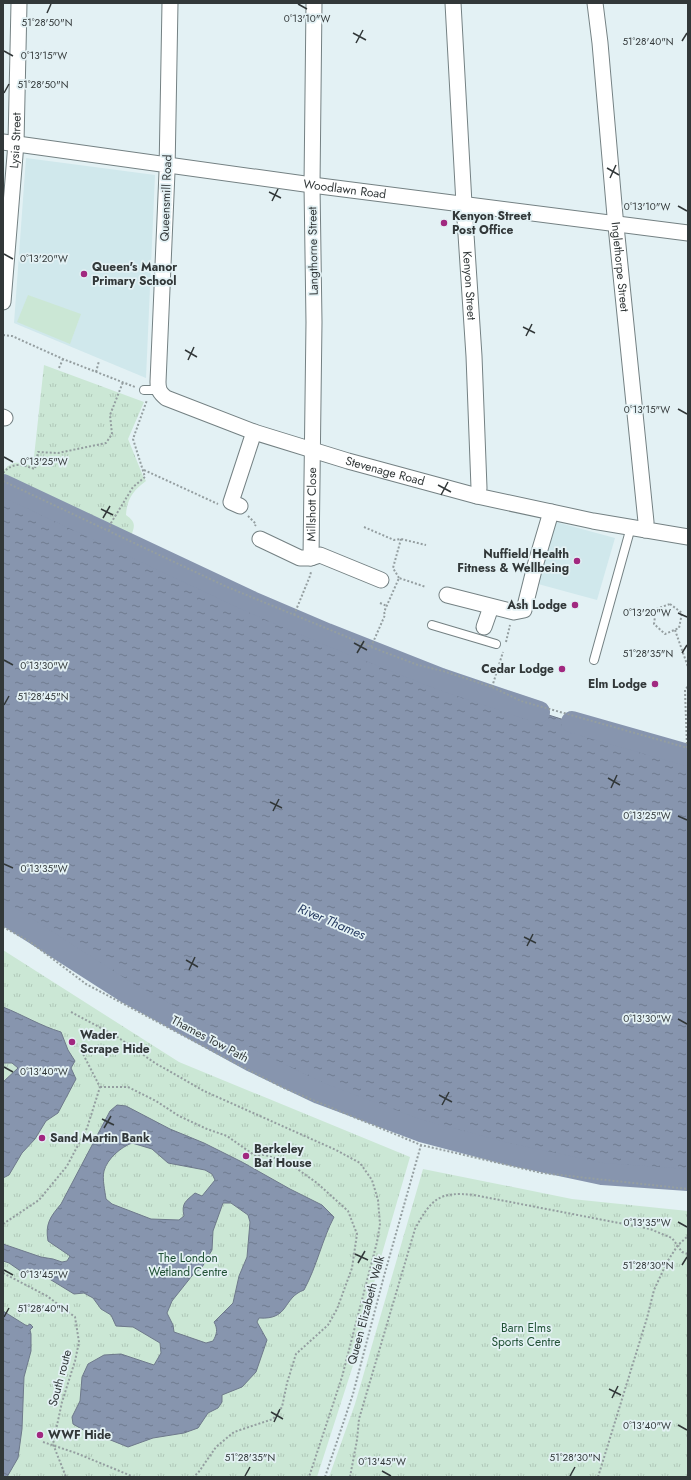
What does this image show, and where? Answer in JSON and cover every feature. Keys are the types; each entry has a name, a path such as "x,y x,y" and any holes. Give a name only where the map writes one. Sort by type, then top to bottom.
{"street":[{"name":"Lysia Street","path":"3,302 10,142 19,3"},
{"name":"Queensmill Road","path":"152,392 158,382 167,165 170,3"},
{"name":"Langthorne Street","path":"313,450 314,322 312,185 314,3"},
{"name":"Kenyon Street","path":"453,3 474,356 479,488 477,496"},
{"name":"Inglethorpe Street","path":"595,3 646,522 638,529"},
{"name":"Woodlawn Road","path":"10,142 312,185 688,233"},
{"name":"Stevenage Road","path":"152,392 254,432 477,496 638,529 688,537"},
{"path":"228,505 254,432"},
{"name":"Millshott Close","path":"311,558 313,450"},
{"path":"446,595 514,612 524,610 551,512"},
{"name":"Millshott Close","path":"260,539 300,558 311,558 320,555 381,580"},
{"path":"482,633 491,607"}],"lane":[{"path":"594,660 638,529"},
{"path":"432,625 482,633 496,644"}],"path":[{"path":"3,335 12,336 63,359 152,392 146,402 133,439 145,477 133,487 111,523 109,531"},
{"path":"59,368 63,359"},
{"path":"96,372 99,361"},
{"path":"3,473 11,466 20,464 35,469 38,452 58,453 106,443 112,434 110,415 123,382"},
{"path":"143,470 228,505 256,524 255,528 258,531 260,539"},
{"path":"3,480 225,586 371,647 418,665 443,671 492,687 521,701 687,748 685,690 688,686"},
{"path":"364,527 394,540 402,538 426,545"},
{"path":"402,538 393,568 399,578 426,586"},
{"path":"294,615 310,576 311,558"},
{"path":"371,647 399,578"},
{"path":"380,603 387,606"},
{"path":"670,604 682,614 679,628 675,630 665,634 654,624 656,609 670,604"},
{"path":"675,630 688,667"},
{"name":"Thames Tow Path","path":"3,927 29,942 86,984 216,1053 284,1088 421,1146 542,1173 688,1189"},
{"path":"71,1012 116,1036 155,1063 204,1091 336,1150 360,1163 372,1180 378,1200 380,1224 377,1242 342,1377 309,1477"},
{"path":"3,1225 39,1200 67,1166 87,1128 100,1087 81,1052"},
{"path":"100,1087 128,1087 156,1101 179,1116 207,1129 228,1136 254,1155 264,1155 286,1161 317,1183 348,1211 357,1234 352,1268 337,1309 328,1325 296,1354 287,1383 282,1408 273,1419 234,1432 216,1447 193,1477"},
{"name":"Queen Elizabeth Walk","path":"325,1477 353,1394 384,1276 421,1146"},
{"path":"350,1477 357,1440 359,1419 415,1229 422,1216 433,1202 447,1196 459,1194 650,1228 672,1238 682,1252 688,1254"},
{"path":"598,1477 647,1318 654,1290 667,1262 678,1245 688,1236"},
{"name":"South route","path":"3,1274 47,1296 75,1317 79,1342 75,1361 62,1402 53,1444"},
{"path":"44,1442 53,1444 134,1477"},
{"path":"53,1444 66,1477"}],"shaded area":[{"name":"Queen's Manor Primary School","path":"26,158 155,175 146,378 14,323"},
{"name":"Nuffield Health Fitness & Wellbeing","path":"556,522 615,538 597,600 538,584"}],"green space":[{"path":"28,295 81,314 70,344 17,322"},
{"path":"44,365 144,402 128,439 146,481 135,491 130,499 126,515 134,524 133,529 131,536 124,532 121,541 3,485 3,471 10,465 20,463 33,466"},
{"name":"The London Wetland Centre","path":"3,950 179,1062 410,1157 377,1271 358,1350 317,1477 3,1477"},
{"name":"Barn Elms Sports Centre","path":"423,1169 572,1199 688,1211 688,1477 329,1477 355,1404"}],"water":[{"name":"River Thames","path":"3,485 252,602 390,659 514,704 599,731 688,755 688,1180 602,1174 508,1154 421,1131 319,1093 252,1061 126,992 3,913"},
{"path":"3,1007 46,1027 61,1032 68,1050 75,1061 71,1068 76,1079 58,1113 46,1121 35,1139 22,1153 9,1175 3,1178 3,1082 18,1068 12,1063 3,1063"},
{"path":"117,1105 126,1106 170,1129 204,1143 242,1162 322,1205 334,1217 304,1290 292,1298 285,1308 276,1316 259,1318 257,1322 267,1340 256,1372 242,1387 222,1395 222,1402 218,1408 208,1413 198,1428 184,1433 153,1438 128,1447 103,1437 92,1435 73,1424 72,1417 80,1401 82,1377 88,1364 104,1355 121,1354 154,1365 161,1353 160,1343 133,1327 116,1326 111,1315 101,1309 93,1298 84,1293 74,1294 38,1272 22,1272 9,1263 3,1261 3,1244 41,1257 62,1262 67,1261 70,1256 48,1241 47,1230 49,1221 61,1204 110,1111","holes":["132,1143 152,1149 168,1163 205,1170 212,1174 215,1180 202,1196 195,1193 187,1200 183,1208 184,1216 179,1220 151,1219 112,1204 106,1199 103,1174 108,1162 115,1154 123,1147","223,1203 231,1203 248,1215 250,1222 247,1257 239,1276 233,1303 214,1322 216,1329 215,1336 213,1341 206,1343 174,1332 173,1325 167,1313 172,1301 195,1272 201,1269 212,1250 213,1231"]},
{"path":"3,1311 27,1326 30,1324 33,1327 30,1330 31,1351 24,1377 22,1429 18,1458 7,1477 3,1477"}],"waterway":[{"path":"3,485 252,602 327,634 441,679 539,712"},
{"path":"572,722 688,755"},
{"path":"3,913 126,992 252,1061 319,1093 421,1131 508,1154 602,1174 688,1180"}],"place":[{"name":"Kenyon Street Post Office","path":"444,223"},
{"name":"Queen's Manor Primary School","path":"84,274"},
{"name":"Nuffield Health Fitness & Wellbeing","path":"577,561"},
{"name":"Ash Lodge","path":"575,605"},
{"name":"Cedar Lodge","path":"562,669"},
{"name":"Elm Lodge","path":"655,684"},
{"name":"Wader Scrape Hide","path":"72,1042"},
{"name":"Sand Martin Bank","path":"42,1138"},
{"name":"Berkeley Bat House","path":"246,1156"},
{"name":"WWF Hide","path":"40,1435"}]}
